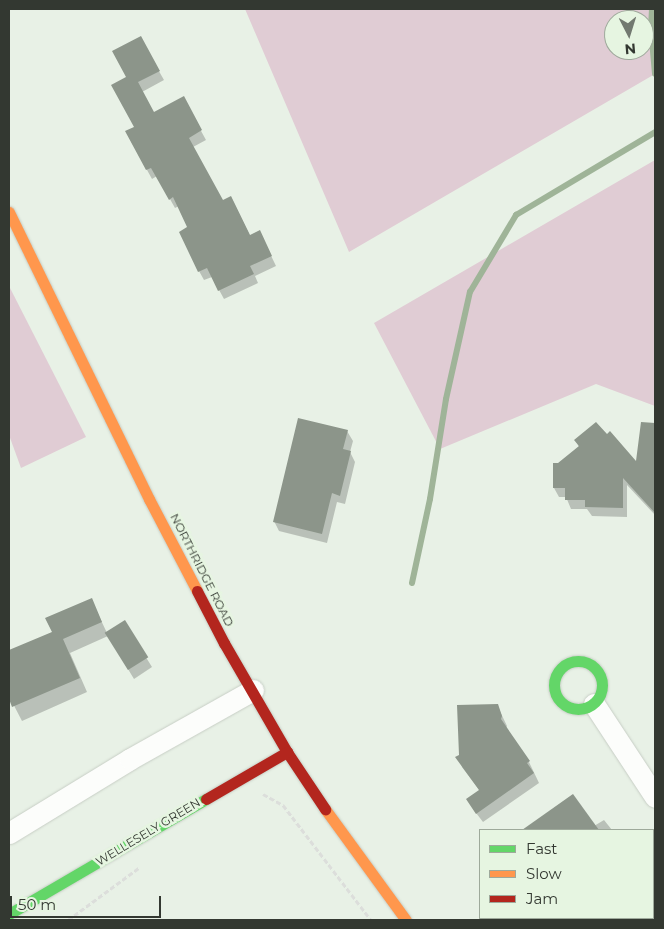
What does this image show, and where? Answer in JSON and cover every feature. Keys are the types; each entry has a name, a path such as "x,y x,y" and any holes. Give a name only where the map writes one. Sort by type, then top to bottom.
{"main road":[{"name":"NORTHRIDGE ROAD","path":"9,212 149,499 224,643 253,690 287,752 344,837 406,920"},
{"path":"579,660 587,662 600,673 602,690 594,704 587,708 572,709 559,701 555,694 554,679 563,666 579,660"},
{"name":"WELLESELY GREEN","path":"9,914 287,752"}],"street":[{"path":"9,833 130,759 253,690"},
{"path":"594,704 655,797"}],"path":[{"path":"259,792 283,805 371,920"},
{"path":"68,920 144,864"}],"shaded area":[{"path":"245,9 655,9 655,74 349,252"},
{"path":"655,160 655,406 596,384 440,449 374,323"},
{"path":"9,286 86,437 21,468 9,435"}],"building":[{"path":"141,36 160,71 138,82 154,112 184,96 202,130 189,138 223,200 231,196 250,235 260,230 272,256 250,266 254,274 218,291 207,268 198,272 179,232 187,227 173,197 169,200 151,168 146,170 125,131 134,127 111,85 126,77 112,51"},
{"path":"298,418 348,430 343,449 351,451 340,496 332,493 322,534 273,522"},
{"path":"596,422 607,434 610,431 636,461 641,422 655,423 655,513 623,478 623,508 585,507 585,500 565,500 565,488 553,488 553,463 558,463 579,446 574,440"},
{"path":"92,598 102,622 63,639 80,678 12,707 9,699 9,650 52,632 45,618"},
{"path":"125,620 148,657 128,670 105,633"},
{"path":"498,704 502,716 501,719 530,761 527,763 534,773 476,814 466,799 479,790 455,757 459,755 457,705"},
{"path":"573,794 598,829 523,829"}],"waterway":[{"path":"652,9 651,29 655,74"},
{"path":"412,583 430,499 446,399 470,292 516,215 655,132"}],"traffic: fast":[{"path":"573,661 583,661 592,665 598,671 601,676 602,685 601,694 592,705 583,709 573,709 564,705 558,699 554,690 554,680 558,671 564,665 573,661"},
{"path":"9,914 206,799"}],"traffic: slow":[{"path":"9,212 149,499 197,591"},
{"path":"325,809 406,920"}],"traffic: jam":[{"path":"197,591 224,643 287,752 325,809"},
{"path":"206,799 287,752"}]}
